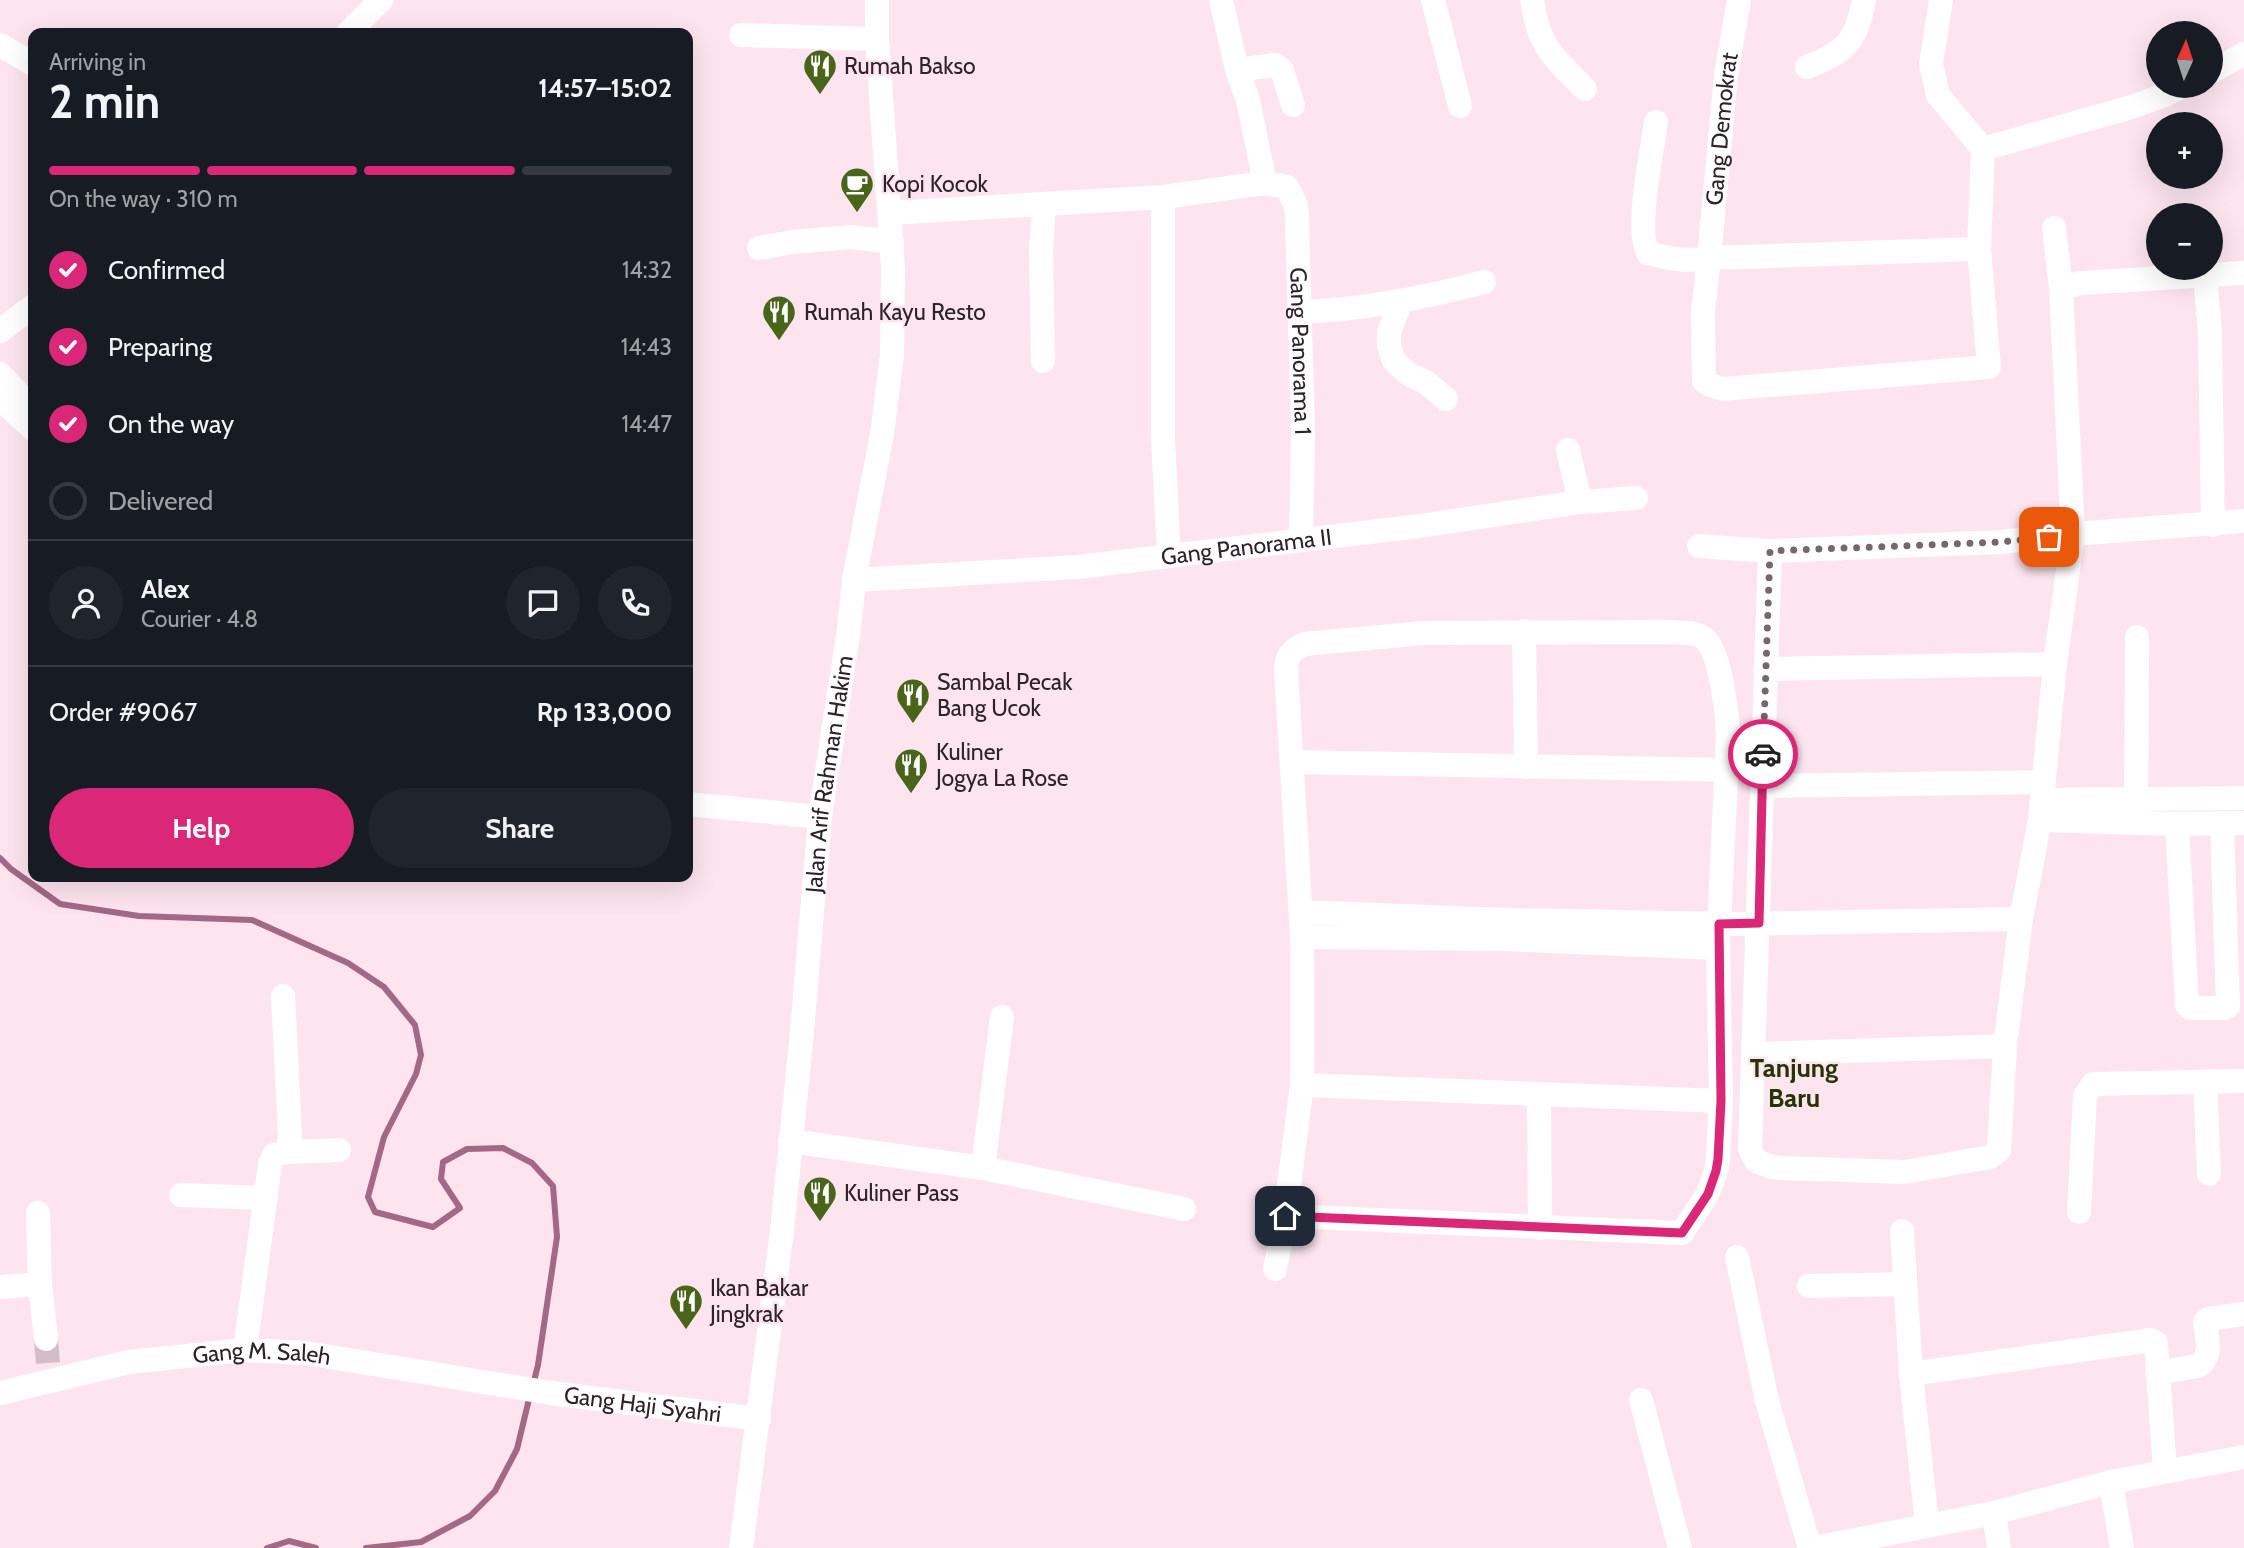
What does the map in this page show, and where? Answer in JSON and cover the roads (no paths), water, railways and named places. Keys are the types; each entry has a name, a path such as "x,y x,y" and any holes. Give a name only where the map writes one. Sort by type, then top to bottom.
{"street":[{"path":"353,28 381,0"},
{"name":"Jalan Arif Rahman Hakim","path":"741,1548 773,1313 820,817 854,580 882,434 892,356 892,242 877,39 877,0"},
{"path":"890,214 1163,197 1265,183 1248,100 1237,70 1221,0"},
{"path":"1433,0 1460,106"},
{"path":"1532,0 1535,26 1541,40 1585,89"},
{"name":"Gang Demokrat","path":"1740,0 1726,75 1703,312 1703,377 1710,386 1723,389 1989,367 1979,249"},
{"path":"1807,67 1835,57 1848,45 1861,15 1864,0"},
{"path":"1656,122 1644,212 1644,246 1648,253 1692,261 1709,258 1979,249 1983,149 1938,95 1931,64 1941,0"},
{"path":"741,35 877,39"},
{"path":"0,44 28,61"},
{"path":"2223,65 2244,54"},
{"path":"1237,70 1275,65 1282,70 1293,105"},
{"path":"1983,149 2157,98"},
{"name":"Gang Panorama 1","path":"1265,183 1287,187 1296,206 1303,432 1301,540"},
{"path":"1163,197 1163,439 1169,556"},
{"path":"1043,361 1041,250 1044,204"},
{"path":"1275,1269 1285,1216 1302,1085 1302,937 1286,662 1295,648 1305,644 1368,636 1524,631 1673,632 1695,634 1705,639 1719,671 1726,705 1735,929 1754,1054 1750,1149 1756,1161 1772,1167 1905,1172 1990,1157 1999,1150 2005,1046 2021,919 2042,801 2055,664 2073,534 2061,288 2054,228"},
{"path":"759,248 851,237 892,242"},
{"path":"2223,274 2244,273"},
{"path":"2061,288 2081,283 2146,279"},
{"path":"2205,280 2210,333 2213,525"},
{"path":"1300,312 1331,311 1424,297 1484,282"},
{"path":"1424,297 1389,332 1389,346 1394,361 1446,399"},
{"path":"0,331 28,310"},
{"path":"0,374 28,404"},
{"path":"0,397 28,424"},
{"path":"1568,450 1580,502"},
{"name":"Gang Panorama II","path":"854,580 1078,567 1420,526 1580,502 1636,498"},
{"path":"1699,546 1770,551 2001,542 2244,521"},
{"path":"1285,1216 1682,1233 1708,1194 1716,1171 1735,929 1762,786 1770,551"},
{"path":"1524,631 1526,767"},
{"path":"2136,811 2137,637"},
{"path":"1765,669 2055,664"},
{"path":"1292,762 1727,770"},
{"path":"1762,786 2042,801 2136,811 2177,824 2233,823 2228,1006 2224,1009 2190,1008 2187,1005 2177,824"},
{"path":"2136,811 2244,798"},
{"path":"693,804 820,817"},
{"path":"1301,912 1735,929"},
{"path":"1302,937 1503,939 2021,919"},
{"path":"283,996 290,1135 288,1152"},
{"path":"982,1168 1002,1017"},
{"path":"1754,1054 2005,1046"},
{"path":"2079,1212 2085,1096 2093,1084 2244,1081"},
{"path":"2205,1082 2209,1174"},
{"path":"1302,1085 1721,1101"},
{"path":"1539,1096 1540,1228"},
{"path":"790,1141 982,1168 1184,1209"},
{"path":"245,1350 270,1164 274,1155 339,1150"},
{"path":"181,1195 266,1198"},
{"path":"38,1213 40,1284 48,1361"},
{"path":"1902,1231 1911,1374 1927,1524"},
{"path":"1737,1257 1767,1401 1812,1548 1994,1513 2111,1482 2244,1457"},
{"path":"0,1287 40,1284"},
{"path":"1809,1286 1904,1284"},
{"path":"2157,1373 2204,1363 2208,1356 2205,1322 2208,1319 2244,1314"},
{"path":"1911,1374 2151,1340 2156,1343 2165,1471"},
{"name":"Gang M. Saleh","path":"0,1393 48,1361 129,1362 245,1350 306,1353 526,1387"},
{"name":"Gang Haji Syahri","path":"526,1387 759,1419"},
{"path":"1641,1400 1681,1548"},
{"path":"2111,1482 2122,1548"},
{"path":"1994,1513 1999,1548"}],"waterway":[{"path":"0,858 28,881"},
{"path":"29,882 60,904 139,916 252,920 348,963 384,987 415,1025 421,1055 416,1074 384,1137 368,1197 375,1212 433,1227 460,1208 441,1179 443,1162 467,1149 503,1148 532,1163 553,1186 557,1237 533,1385"},
{"path":"366,1548 421,1542 470,1516 495,1491 517,1449 530,1395"},
{"path":"267,1548 289,1541 316,1548"}],"tunnel":[{"path":"46,1339 48,1363"}],"place":[{"name":"Rumah Bakso","path":"820,96"},
{"name":"Kopi Kocok","path":"857,214"},
{"name":"Rumah Kayu Resto","path":"779,342"},
{"name":"Sambal Pecak Bang Ucok","path":"913,725"},
{"name":"Kuliner Jogya La Rose","path":"911,795"},
{"name":"Kuliner Pass","path":"820,1223"},
{"name":"Ikan Bakar Jingkrak","path":"686,1331"}],"district":[{"name":"Tanjung Baru","path":"1794,1083"}]}
